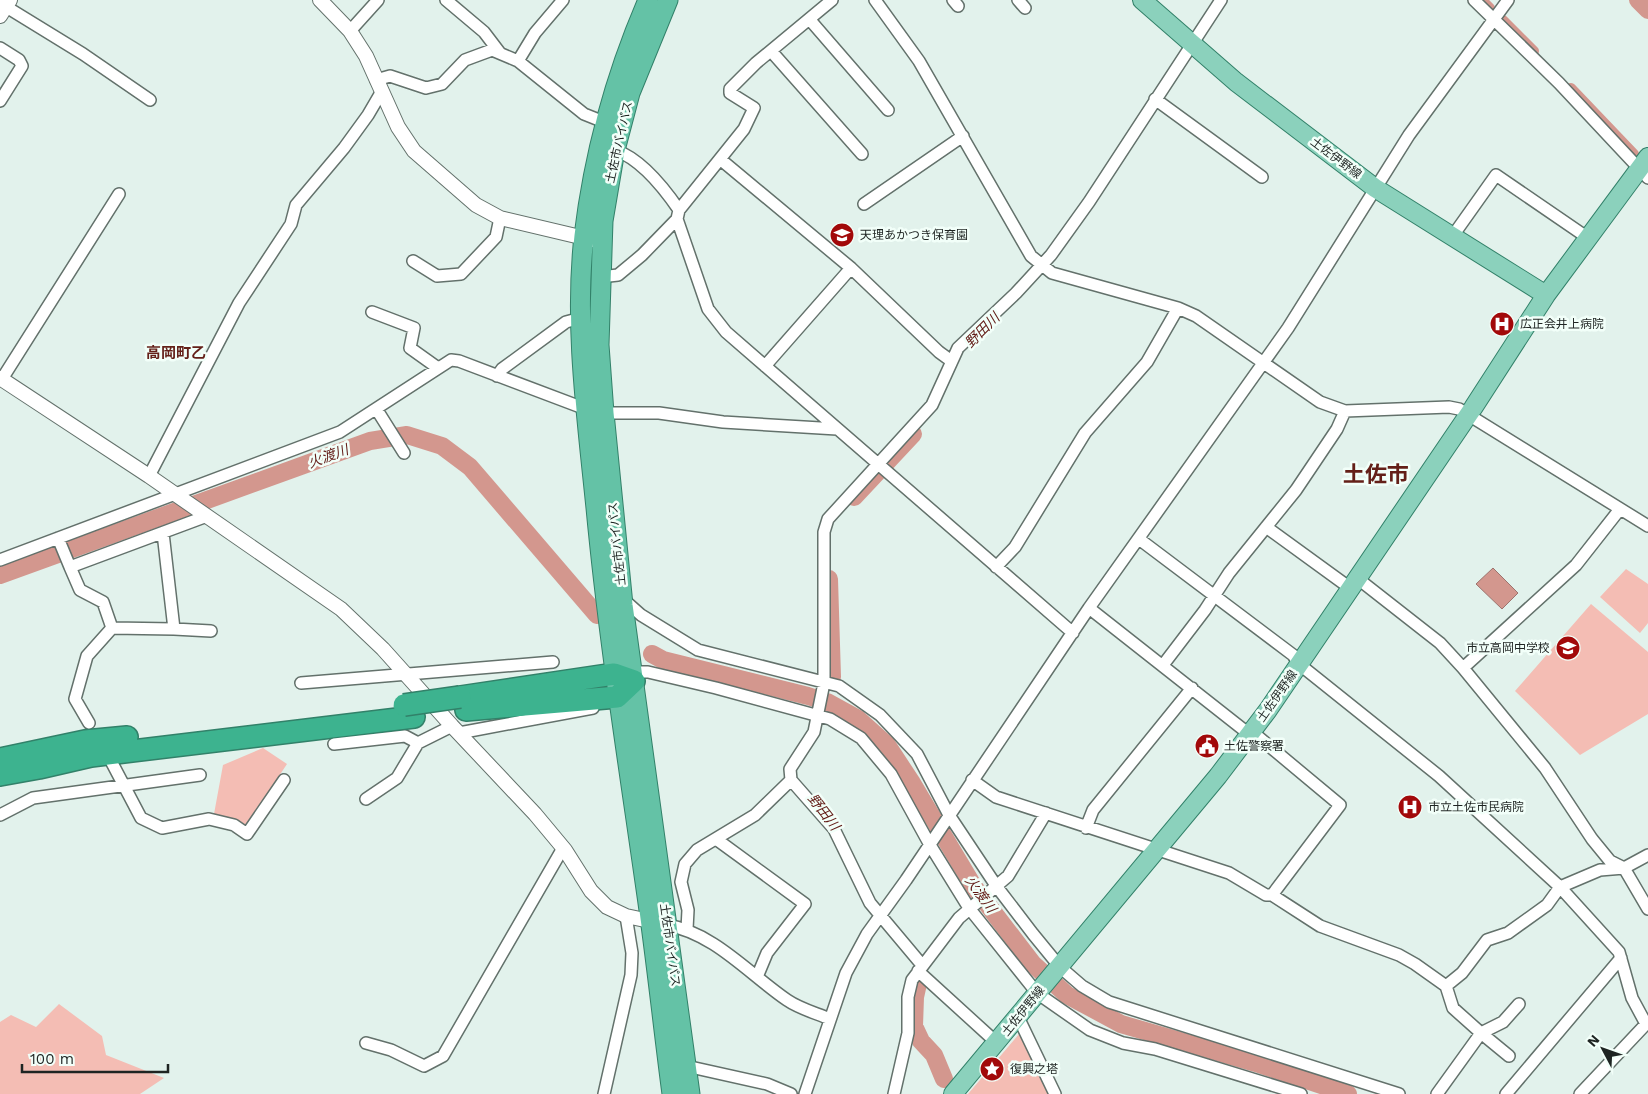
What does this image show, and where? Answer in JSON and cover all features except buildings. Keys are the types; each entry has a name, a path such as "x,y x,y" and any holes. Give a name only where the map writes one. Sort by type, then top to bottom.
{"highway":[{"name":"土佐市バイパス","path":"628,671 611,647 604,594 595,411 599,345 600,277 593,240 591,187 604,122 627,48 648,0"},
{"name":"土佐市バイパス","path":"668,0 630,93 593,240 581,318 623,602 628,671 658,923 672,1094"},
{"path":"463,703 617,697 628,671"},
{"path":"0,787 40,768 91,756 463,703 628,671"},
{"name":"土佐市バイパス","path":"617,697 690,1094"},
{"path":"1,762 85,741 409,711"},
{"path":"1,762 40,768"}],"main road":[{"name":"土佐伊野線","path":"1142,0 1236,82 1375,188 1546,295"},
{"name":"土佐伊野線","path":"957,1093 1249,734 1299,664 1468,415 1546,295 1588,238 1645,168"}],"street":[{"path":"320,0 350,31 366,56 398,127 414,151 476,205 500,218 593,240"},
{"path":"350,31 378,0"},
{"path":"446,0 484,32 500,53"},
{"path":"518,61 534,33 563,0"},
{"path":"600,277 618,275 642,255 678,214 744,129 754,108 730,93 730,89 771,51 832,0"},
{"path":"875,0 919,61 958,139 1031,256 1037,271"},
{"path":"997,1043 920,968 870,903 834,830 791,780 790,769 814,732 824,685 824,532 828,519 838,507 882,466 921,424 932,405 950,360 958,348 1037,271 1089,202 1221,0"},
{"path":"1474,0 1645,168"},
{"path":"805,1094 846,973 880,914 930,844 1089,608 1264,364 1320,280 1409,135 1508,0"},
{"path":"4,7 83,54 150,100"},
{"path":"810,20 888,110"},
{"path":"0,48 19,60 22,66 0,101"},
{"path":"149,476 239,303 291,224 296,205 344,148 368,115 379,86 390,76 426,88 442,84 465,60 492,50 518,61 584,114 604,122"},
{"path":"771,51 862,154"},
{"path":"1155,99 1262,177"},
{"path":"864,204 958,139"},
{"path":"615,150 628,154 668,194 678,214 708,309 726,332 1073,633"},
{"path":"720,158 851,268 939,352 950,360"},
{"path":"1452,237 1496,175 1588,238"},
{"path":"119,194 1,379 149,476 342,609 383,649 455,730 536,814 563,848 591,891 607,907 626,916 687,929 708,940 789,1001 830,1019"},
{"path":"413,261 437,276 461,274 496,237 500,218"},
{"path":"765,366 851,268"},
{"path":"1037,271 1052,273 1078,282 1178,308 1196,316 1320,402 1346,411 1449,407 1459,409 1648,526"},
{"path":"996,567 1015,547 1086,433 1146,362 1178,308"},
{"path":"372,312 414,328 410,348 438,368"},
{"path":"498,376 502,369 566,322 581,318"},
{"path":"0,560 59,541 340,432 377,410 451,360 459,361 595,411 659,414 723,422 837,430"},
{"path":"377,410 404,454"},
{"path":"1163,665 1205,610 1213,595 1301,482 1337,429 1346,411"},
{"path":"1463,668 1576,565 1620,509"},
{"path":"69,565 163,533 203,514"},
{"path":"1266,526 1440,642 1545,768 1592,839 1610,861 1624,868 1648,909"},
{"path":"163,533 174,629"},
{"path":"1139,539 1293,655 1299,664 1439,776 1560,887 1620,952 1632,998 1646,1024 1580,1094"},
{"path":"59,541 80,590 103,602 112,628"},
{"path":"623,602 698,650 824,685 840,686 880,715 917,754 947,818 994,889 1058,968 1082,986 1109,1002 1399,1094"},
{"path":"1089,608 1249,734 1256,735 1340,805 1272,895"},
{"path":"89,723 75,699 87,656 112,628 211,631"},
{"path":"301,683 553,662"},
{"path":"628,671 648,672 818,714 861,738 891,774 930,844 971,906 1039,991 1090,1030 1123,1043 1155,1049 1302,1094"},
{"path":"1086,828 1093,810 1192,688"},
{"path":"366,799 397,778 418,743 455,730 593,708"},
{"path":"334,744 405,736 418,743"},
{"path":"111,761 141,818 162,828 209,819 234,825 247,834 284,780"},
{"path":"0,814 33,798 200,776"},
{"path":"687,929 688,910 680,882 686,864 697,850 755,815 791,780"},
{"path":"972,780 996,797 1086,828 1158,848 1229,873 1266,895 1272,895 1320,926 1399,955 1446,986 1453,1008 1508,1056"},
{"path":"894,1094 908,1033 908,997 912,980 971,906 1008,876 1046,813"},
{"path":"716,839 805,904 767,953 757,978"},
{"path":"366,1043 391,1050 424,1066 442,1056 563,848"},
{"path":"1446,986 1462,974 1487,940 1508,933 1547,905 1560,887 1600,870 1624,868 1648,855"},
{"path":"604,1094 631,975 632,952 626,916"},
{"path":"1506,1094 1621,958"},
{"path":"1437,1094 1481,1033 1502,1022 1519,1004"},
{"path":"1018,1017 1055,1094"},
{"path":"686,1066 768,1084 791,1094"}],"shaded area":[{"path":"1493,568 1518,593 1502,609 1476,584"},
{"path":"1626,569 1648,584 1648,623 1640,633 1600,597"},
{"path":"1591,604 1648,652 1648,714 1580,755 1515,691"},
{"path":"263,748 287,764 245,827 214,814 223,765"},
{"path":"59,1004 102,1036 106,1055 164,1078 140,1094 0,1094 0,1022 11,1015 36,1027"},
{"path":"1019,1034 1052,1094 968,1094"}],"waterway":[{"path":"1482,0 1490,8"},
{"path":"1638,0 1648,10"},
{"path":"1503,20 1534,51"},
{"path":"1571,88 1634,154"},
{"name":"野田川","path":"854,497 913,434"},
{"name":"火渡川","path":"0,575 370,441 407,435 442,446 470,467 597,615"},
{"name":"野田川","path":"829,579 832,677"},
{"name":"火渡川","path":"652,654 663,660 808,696 827,702 858,719 887,745 974,887 1033,964 1067,995 1121,1024 1256,1063 1348,1094"},
{"name":"野田川","path":"919,979 915,997 914,1026 921,1041 934,1055 944,1079"}],"place":[{"name":"天理あかつき保育園","path":"842,235"},
{"name":"広正会井上病院","path":"1502,324"},
{"name":"市立高岡中学校","path":"1568,648"},
{"name":"土佐警察署","path":"1207,746"},
{"name":"市立土佐市民病院","path":"1410,807"},
{"name":"復興之塔","path":"992,1069"}],"district":[{"name":"高岡町乙","path":"176,353"},
{"name":"土佐市","path":"1376,474"}]}
